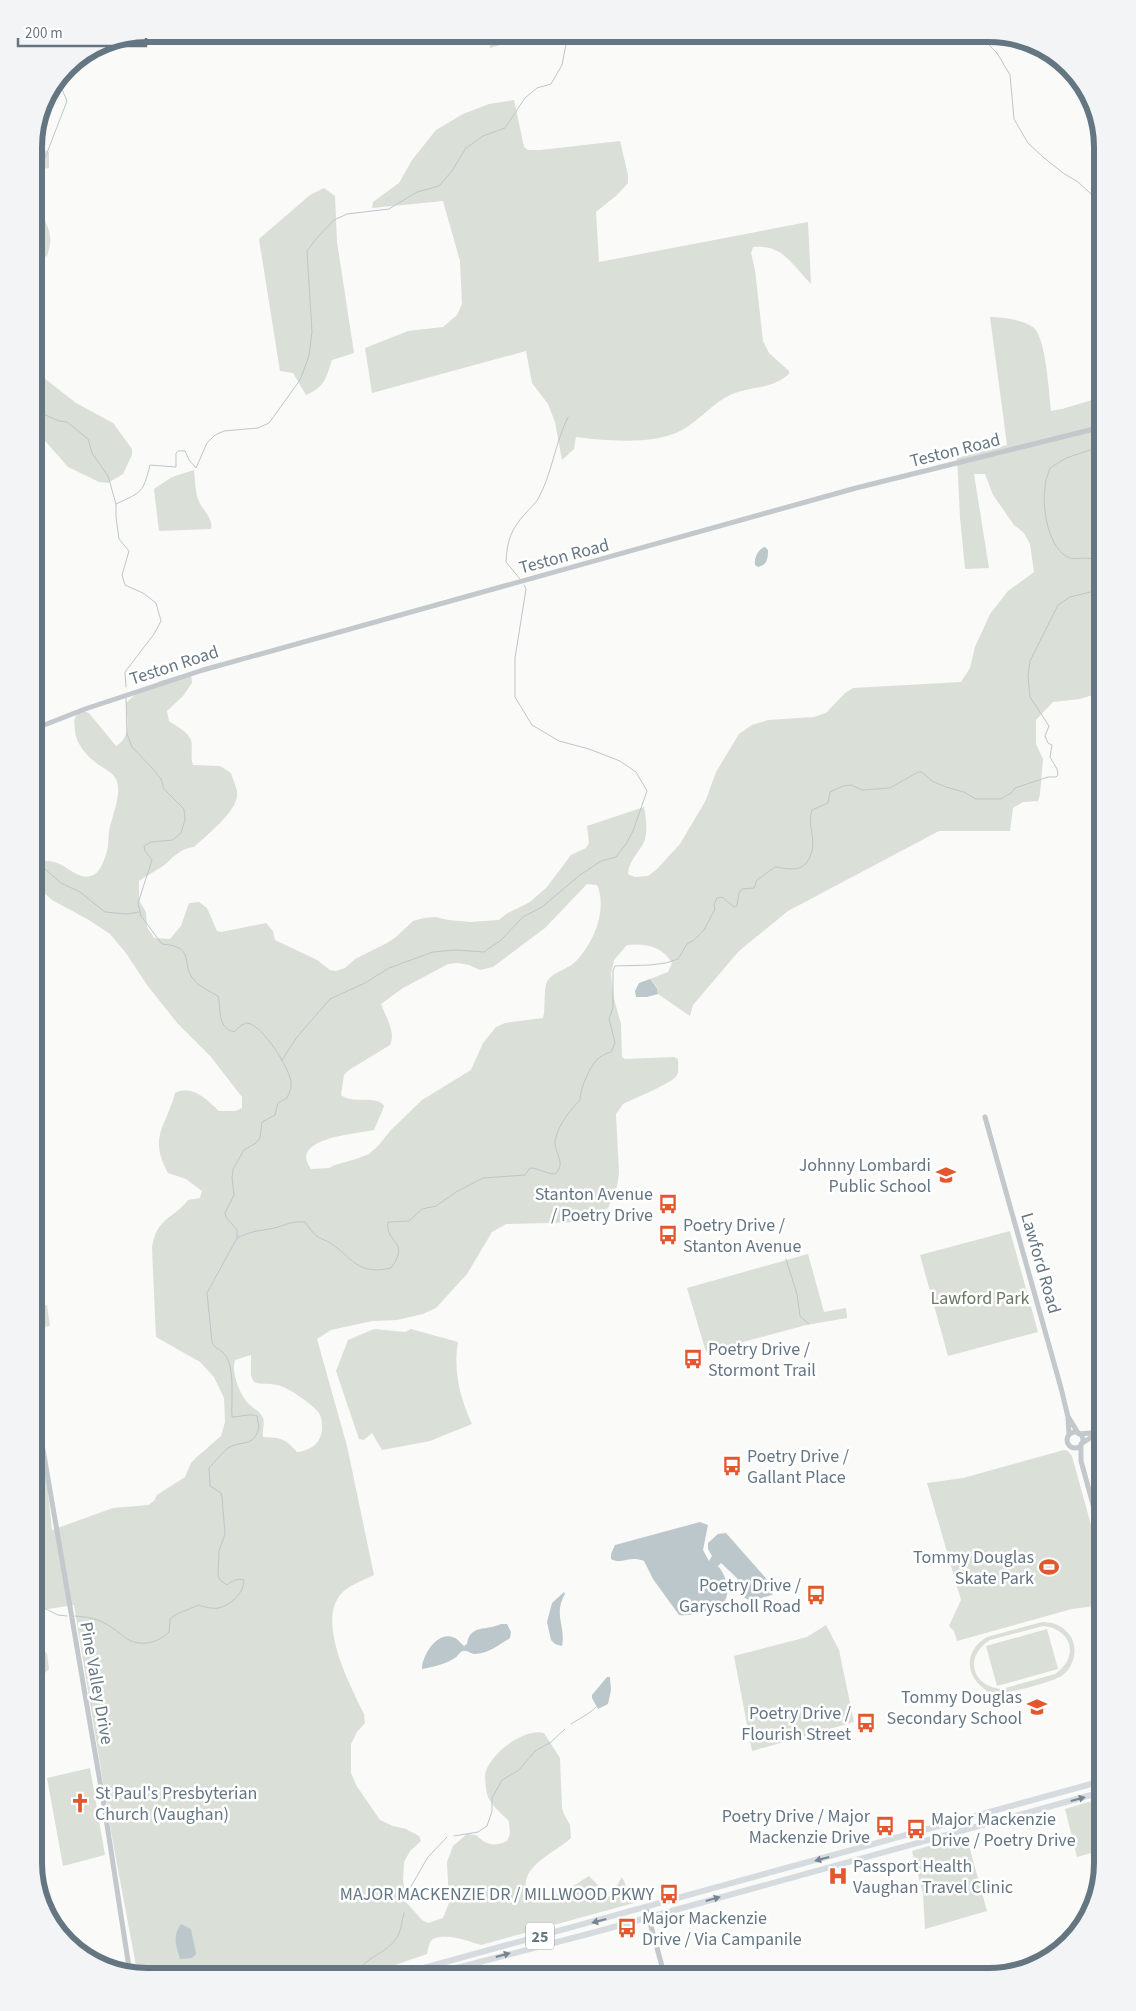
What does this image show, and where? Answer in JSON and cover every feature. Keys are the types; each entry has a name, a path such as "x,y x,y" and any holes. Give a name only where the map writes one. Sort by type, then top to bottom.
{"main road":[{"name":"25","path":"424,1968 1094,1783"},
{"name":"25","path":"456,1968 649,1917 1094,1794"}],"street":[{"name":"Teston Road","path":"43,727 85,709 203,670 590,564 856,488 1094,430"},
{"name":"Lawford Road","path":"985,1116 1068,1417 1069,1435"},
{"name":"Lawford Road","path":"1068,1417 1078,1434"},
{"path":"1081,1461 1067,1442 1069,1435 1073,1433 1094,1434"},
{"path":"1078,1434 1082,1438 1081,1461 1094,1508"},
{"path":"1071,1447 1076,1448 1094,1435"},
{"name":"Pine Valley Drive","path":"42,1445 104,1805 129,1966"},
{"path":"646,1908 663,1968"}],"green space":[{"path":"489,43 507,43 490,48"},
{"path":"514,100 524,147 528,150 620,141 628,183 617,195 596,212 599,262 808,222 811,284 780,252 763,247 753,247 751,253 755,270 763,341 769,353 789,371 789,374 775,383 726,397 688,426 671,435 630,441 576,437 574,449 562,460 555,422 548,404 532,383 526,351 372,393 365,348 408,331 443,327 457,315 462,304 460,261 443,201 372,208 373,202 399,183 412,160 436,130 463,114 489,104"},
{"path":"43,149 49,152 49,168 43,169"},
{"path":"324,188 335,196 337,242 354,353 332,360 324,381 317,389 306,395 293,373 280,371 259,239 310,195"},
{"path":"43,216 50,233 47,256 43,258"},
{"path":"990,317 1007,318 1030,325 1038,334 1044,354 1051,411 1094,399 1094,695 1080,699 1053,702 1036,720 1036,744 1043,759 1038,801 1023,802 1013,808 1010,831 939,831 788,911 739,951 693,1005 690,1016 658,994 657,987 650,979 668,972 672,963 668,957 658,949 647,945 627,945 614,960 611,974 614,999 621,1024 622,1057 625,1059 674,1057 678,1059 678,1069 677,1075 669,1082 623,1104 616,1114 619,1173 617,1186 608,1208 585,1222 506,1224 492,1232 467,1274 436,1308 423,1314 397,1320 372,1321 331,1330 317,1339 347,1446 374,1575 341,1594 334,1606 332,1621 338,1654 344,1672 364,1714 365,1723 357,1732 351,1744 351,1773 356,1785 380,1820 406,1829 419,1836 421,1841 410,1851 404,1862 403,1880 406,1902 422,1920 428,1923 443,1918 449,1903 447,1862 453,1846 467,1834 476,1835 490,1844 507,1841 510,1834 509,1821 496,1809 488,1798 485,1782 486,1771 495,1756 502,1749 527,1734 536,1732 544,1733 560,1758 562,1808 570,1825 571,1838 538,1862 528,1874 526,1886 528,1896 544,1898 552,1896 589,1876 610,1897 622,1877 634,1903 481,1945 457,1938 439,1937 433,1939 427,1954 386,1968 136,1967 113,1843 74,1605 48,1609 42,1608 42,1465 45,1465 52,1530 113,1508 148,1505 154,1501 157,1495 185,1477 191,1463 221,1436 225,1422 224,1398 214,1377 200,1362 156,1337 152,1248 154,1238 161,1225 188,1200 200,1198 202,1191 186,1179 168,1173 159,1150 161,1132 175,1093 187,1090 199,1094 219,1111 235,1111 242,1108 242,1097 211,1057 178,1024 110,934 52,900 43,892 43,861 54,862 85,877 95,874 99,870 108,849 109,832 118,785 112,774 92,759 79,744 74,722 76,716 81,712 89,713 116,746 124,738 126,732 126,703 139,691 147,689 160,681 188,673 191,674 192,683 183,696 167,711 169,721 184,731 191,740 193,765 220,766 231,773 237,796 232,809 194,847 180,852 163,866 139,881 139,900 146,912 147,927 154,938 170,939 181,926 189,903 199,902 207,908 217,931 221,932 266,923 273,931 275,940 317,960 330,970 336,971 345,968 355,959 387,943 413,921 436,917 471,922 499,920 506,914 530,902 547,887 571,855 586,848 589,843 587,826 644,807 646,834 642,846 632,861 628,874 635,877 648,876 680,844 706,800 716,772 739,734 752,725 768,720 814,717 826,713 845,693 853,688 961,682 970,668 975,647 990,614 1008,591 1034,572 1030,544 1024,533 1014,525 993,495 985,474 974,474 989,568 965,569 957,458 1007,445","holes":["587,884 597,885 601,905 600,916 593,937 581,956 574,963 554,975 546,983 543,1018 505,1023 496,1027 483,1043 471,1070 422,1100 369,1154 329,1168 311,1169 306,1159 309,1150 316,1144 327,1139 374,1130 383,1109 384,1106 381,1102 346,1098 341,1095 344,1075 390,1045 392,1040 391,1030 381,1004 403,988 448,964 469,965 480,970 493,967 545,928","251,1355 251,1376 254,1382 277,1385 293,1392 316,1409 319,1413 322,1433 320,1439 312,1447 297,1452 282,1440 263,1437 263,1418 243,1397 236,1382 235,1360"]},
{"path":"43,377 76,403 113,423 132,449 132,455 123,474 108,483 99,482 68,467 43,438"},
{"path":"194,470 197,496 209,517 211,529 159,531 154,489 172,477"},
{"name":"Lawford Park","path":"1010,1231 1038,1332 948,1356 920,1255"},
{"path":"808,1254 824,1312 846,1308 847,1318 806,1325 706,1352 687,1288"},
{"path":"47,1305 50,1326 42,1327 42,1306"},
{"path":"374,1329 405,1332 411,1329 458,1342 457,1374 464,1404 472,1424 430,1441 382,1450 372,1433 364,1440 359,1439 336,1371 348,1340"},
{"path":"1064,1450 1068,1451 1072,1456 1094,1536 1094,1606 1072,1609 957,1641 954,1631 949,1626 961,1600 927,1483 963,1478"},
{"path":"1042,1622 1051,1623 1062,1627 1071,1637 1074,1647 1074,1658 1067,1671 1057,1678 982,1699 981,1695 987,1693 987,1691 974,1679 970,1664 974,1649 987,1637","holes":["1043,1626 1061,1632 1066,1638 1070,1652 1068,1660 1055,1674 1002,1689 992,1687 983,1682 978,1676 974,1662 982,1647 990,1640"]},
{"path":"826,1625 839,1650 854,1722 752,1751 734,1656 807,1637"},
{"path":"1047,1629 1058,1669 997,1686 986,1646"},
{"path":"42,1648 47,1654 49,1669 42,1676"},
{"path":"90,1768 105,1855 63,1866 47,1778"},
{"path":"1094,1800 1094,1852 1077,1857 1065,1809"},
{"path":"966,1835 987,1911 925,1929 923,1894 912,1851"}],"shaded area":[{"path":"765,547 768,550 767,559 763,565 758,567 755,565 756,557 758,552"},
{"path":"650,979 657,988 658,994 636,997 635,991 639,983"},
{"path":"700,1522 708,1525 703,1550 709,1561 712,1556 708,1549 708,1543 718,1534 726,1533 771,1584 774,1591 772,1595 751,1601 745,1598 741,1593 737,1578 721,1563 718,1566 724,1574 727,1585 725,1601 719,1606 702,1612 679,1615 653,1579 644,1561 634,1559 615,1561 611,1559 615,1545"},
{"path":"564,1592 560,1608 562,1646 555,1644 551,1640 547,1622 552,1603"},
{"path":"507,1624 511,1632 510,1638 494,1648 480,1654 463,1651 456,1658 448,1662 422,1669 428,1651 437,1640 449,1636 464,1646 467,1644 471,1633"},
{"path":"607,1677 610,1677 611,1690 608,1704 598,1709 592,1695"},
{"path":"181,1924 191,1929 196,1954 192,1958 180,1959 176,1945 176,1933"}],"waterway":[{"path":"116,504 131,497 140,490 150,465 176,467 176,453 178,451 185,451 189,460 196,468 207,443 215,435 224,431 258,428 269,423 300,380 309,356 312,332 307,251 316,239 334,220 347,214 389,209 417,192 439,186 452,171 466,148 483,136 505,128 525,98 537,88 551,84 562,65 566,43"},
{"path":"987,43 997,53 1010,75 1014,119 1028,143 1094,197"},
{"path":"43,159 67,101 61,88"},
{"path":"43,414 59,421 67,422 88,439 92,453 108,476 116,504 119,539 129,551 122,575 125,585 143,593 156,603 161,621 154,634 125,672 126,687"},
{"path":"520,579 506,562 507,548 516,525 537,501 543,489 568,417"},
{"path":"1094,449 1066,458 1050,468 1044,496 1048,527 1056,546 1062,554 1070,558 1094,560"},
{"path":"282,1060 297,1037 330,999 365,983 389,968 433,952 455,950 484,952 501,940 523,917 542,907 580,875 601,861 616,857 633,831 647,791 636,772 620,761 589,749 559,741 532,725 515,697 515,658 526,589 524,585"},
{"path":"237,1238 292,1223 305,1222 316,1236 329,1242 356,1264 370,1269 391,1268 399,1253 398,1247 390,1235 388,1222 409,1221 422,1209 436,1206 456,1192 483,1178 525,1175 530,1168 555,1174 560,1166 555,1145 559,1129 568,1113 580,1100 584,1083 596,1060 611,1052 615,1043 609,1019 613,1008 613,971 615,966 650,965 678,959 687,944 704,930 715,909 714,905 717,898 722,897 734,907 737,906 739,893 742,889 754,888 757,880 775,867 795,869 804,866 810,857 813,844 810,821 812,810 828,803 830,792 843,786 851,785 862,790 890,788 918,772 922,772 932,781 964,792 976,799 1001,799 1015,788 1058,775 1057,769 1050,757 1052,745 1048,743 1045,736 1049,726 1030,697 1028,676 1030,661 1058,605 1070,597 1094,592"},
{"path":"75,1616 99,1620 129,1640 145,1643 156,1641 169,1632 170,1619 176,1615 198,1605 213,1608 222,1607 234,1600 242,1589 244,1580 235,1580 227,1585 220,1580 218,1575 219,1551 225,1534 222,1497 221,1493 210,1486 209,1468 229,1448 252,1440 259,1427 257,1416 232,1417 231,1369 226,1356 212,1342 207,1293 237,1238 237,1230 225,1213 234,1195 233,1169 244,1150 256,1143 260,1138 262,1122 275,1115 278,1103 287,1098 291,1085 290,1077 281,1058 267,1038 259,1030 246,1023 234,1032 224,1026 218,996 195,981 190,975 184,953 173,946 162,944 141,916 138,903 152,860 145,851 144,846 151,842 173,840 181,833 185,820 184,809 164,789 161,779 132,747 127,734 126,698"},
{"path":"43,867 61,883 80,892 105,912 127,914 139,912"},
{"path":"786,1259 797,1294 800,1316 809,1324"},
{"path":"42,1607 58,1615 67,1616"},
{"path":"571,1724 596,1707"},
{"path":"454,1836 478,1832 487,1826 492,1811 492,1798 502,1780 519,1770 535,1751 551,1742 565,1729"},
{"path":"406,1895 428,1857 447,1837"},
{"path":"360,1968 388,1947 398,1936 404,1913"}],"place":[{"name":"Johnny Lombardi Public School","path":"946,1175"},
{"name":"Stanton Avenue / Poetry Drive","path":"668,1204"},
{"name":"Poetry Drive / Stanton Avenue","path":"668,1235"},
{"name":"Poetry Drive / Stormont Trail","path":"693,1359"},
{"name":"Poetry Drive / Gallant Place","path":"732,1466"},
{"name":"Tommy Douglas Skate Park","path":"1049,1567"},
{"name":"Poetry Drive / Garyscholl Road","path":"816,1595"},
{"name":"Tommy Douglas Secondary School","path":"1037,1707"},
{"name":"Poetry Drive / Flourish Street","path":"866,1723"},
{"name":"St Paul's Presbyterian Church (Vaughan)","path":"80,1803"},
{"name":"Poetry Drive / Major Mackenzie Drive","path":"885,1826"},
{"name":"Major Mackenzie Drive / Poetry Drive","path":"916,1829"},
{"name":"Passport Health Vaughan Travel Clinic","path":"838,1876"},
{"name":"MAJOR MACKENZIE DR / MILLWOOD PKWY","path":"669,1894"},
{"name":"Major Mackenzie Drive / Via Campanile","path":"627,1928"}]}
